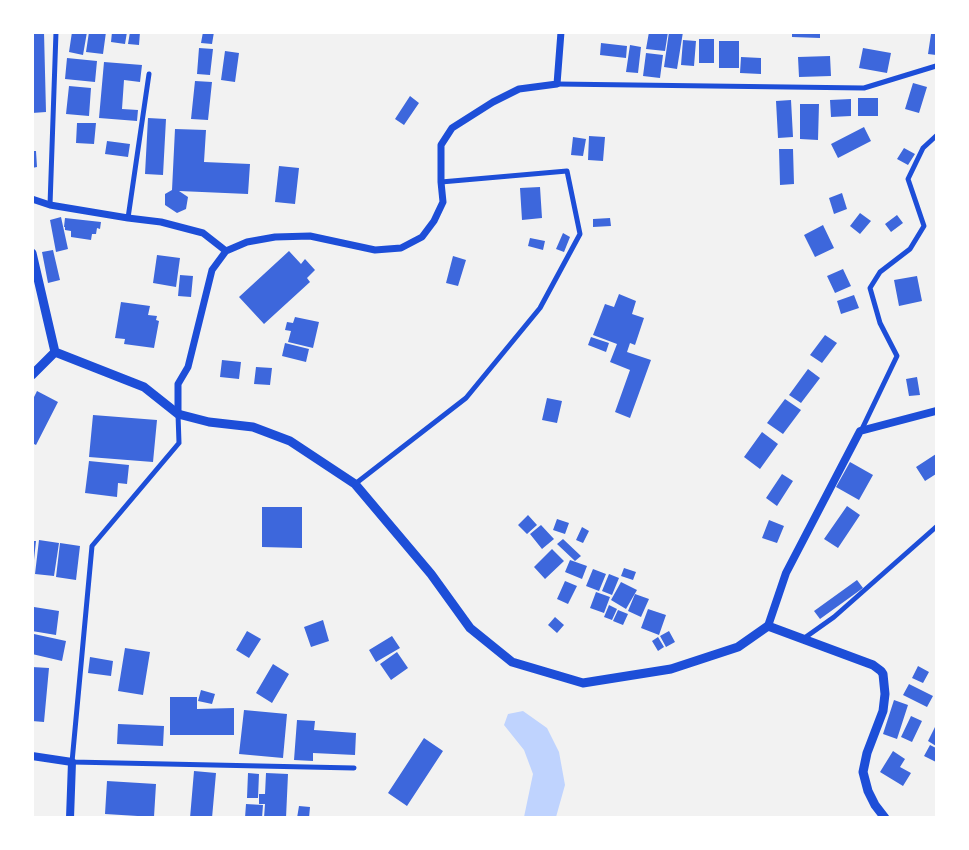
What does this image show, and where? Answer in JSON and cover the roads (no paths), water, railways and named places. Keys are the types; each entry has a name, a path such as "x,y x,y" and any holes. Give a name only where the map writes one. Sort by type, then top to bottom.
{"main road":[{"path":"32,252 55,352"},
{"path":"55,352 144,387 178,414 209,422 253,427 290,441 355,484 431,574 470,628 512,662 583,683 671,669 738,647 768,626 786,573 860,431 936,412"},
{"path":"32,375 55,352"},
{"path":"768,626 873,665 883,674 886,694 883,711 867,753 863,772 875,805 885,818"},
{"path":"32,756 72,762 70,818"}],"street":[{"path":"50,205 56,32"},
{"path":"558,84 561,32"},
{"path":"354,768 72,762 92,546 179,443 178,384 188,367 212,270 226,251 247,242 275,237 310,236 375,250 401,248 422,237 434,221 443,202 441,145 452,128 493,102 519,89 558,84 864,88 936,66"},
{"path":"128,218 150,74"},
{"path":"860,431 897,356 880,323 870,288 880,272 910,249 924,226 908,179 923,148 936,136"},
{"path":"355,484 466,398 540,308 580,234 567,171 441,182"},
{"path":"32,199 50,205 161,222 203,233 226,251"},
{"path":"804,639 834,617 936,527"}],"water":[{"path":"523,711 547,728 559,752 565,785 556,817 524,817 533,774 524,750 504,725 508,714"}]}
